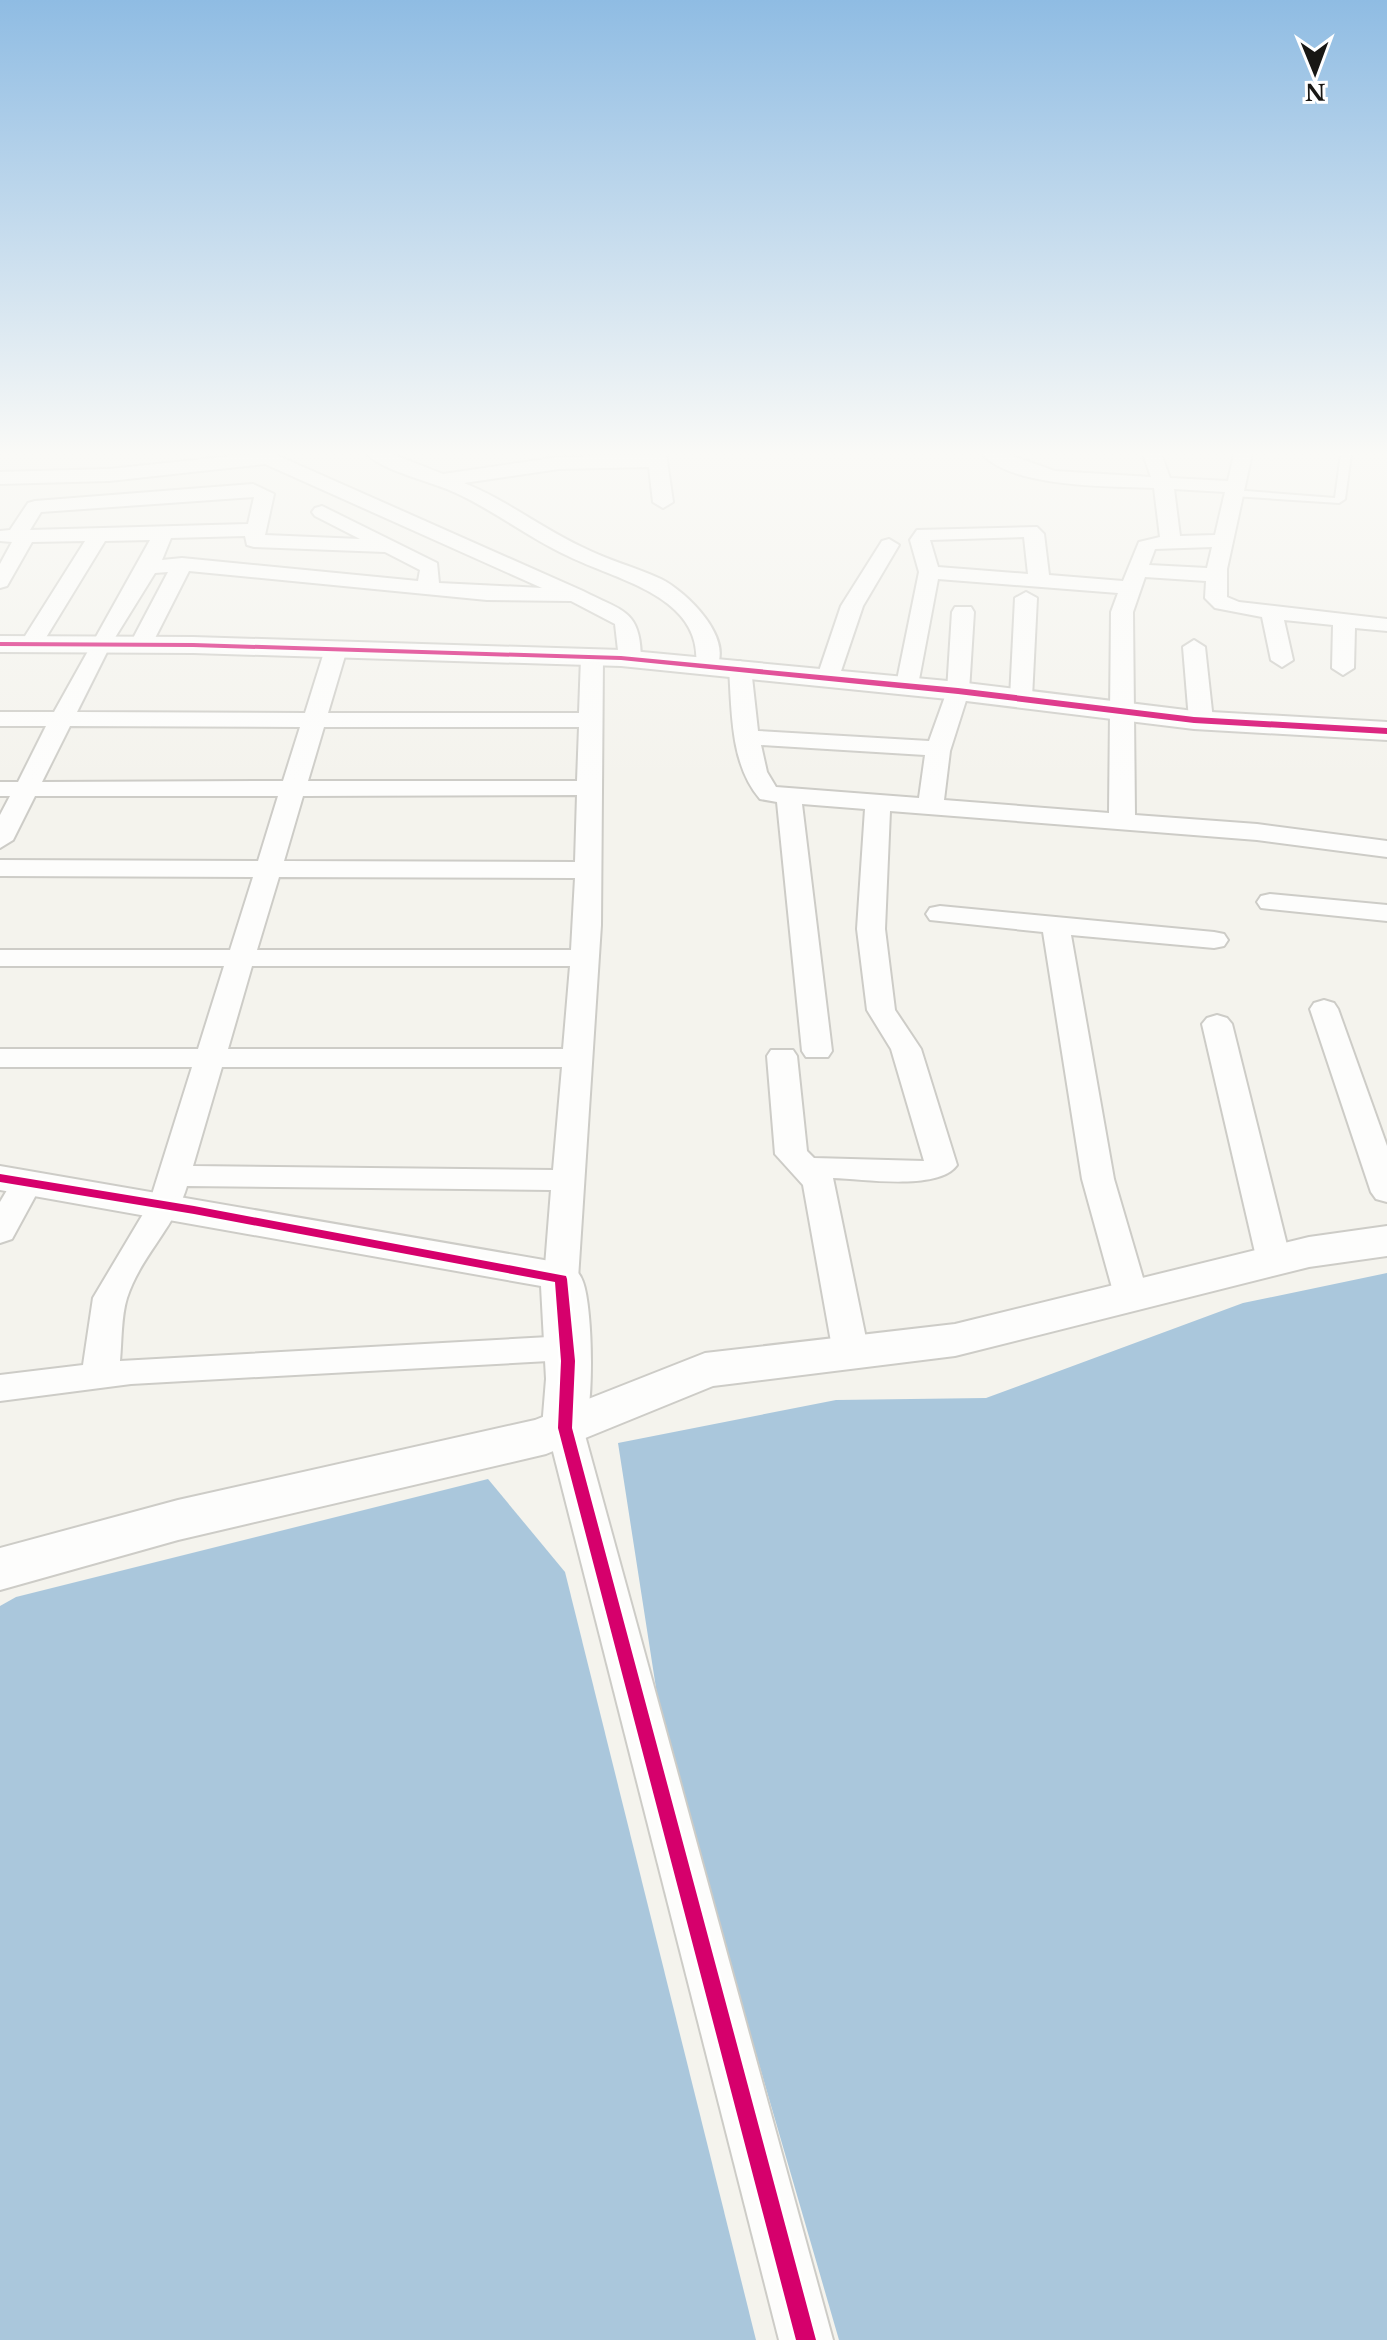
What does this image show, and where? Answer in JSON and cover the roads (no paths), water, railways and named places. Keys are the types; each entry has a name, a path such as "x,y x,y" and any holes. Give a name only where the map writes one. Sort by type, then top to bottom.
{"main road":[{"path":"0,1569 82,1544 266,1499 485,1452 565,1428 705,1370 955,1340 1274,1261 1387,1241"}],"street":[{"path":"31,644 81,563"},
{"path":"0,840 13,789 61,719 100,644 151,563"},
{"path":"230,569 234,563"},
{"path":"423,563 430,567 428,588"},
{"path":"503,563 576,595 626,623 630,630 630,659"},
{"path":"603,563 657,585 701,625 709,644 707,665"},
{"path":"828,677 852,606 878,563"},
{"path":"907,685 929,572 927,563"},
{"path":"1021,698 1033,563"},
{"path":"1122,822 1122,612 1139,563"},
{"path":"1220,563 1216,598 1222,604 1272,613 1387,625"},
{"path":"148,568 182,564 514,596 576,595"},
{"path":"141,644 182,564"},
{"path":"929,572 1032,589 1132,579 1217,575"},
{"path":"931,805 939,749 958,691 963,612"},
{"path":"1272,613 1282,660"},
{"path":"1343,668 1344,620"},
{"path":"0,644 141,644 630,659 907,685 1201,720 1387,731"},
{"path":"1194,647 1201,720"},
{"path":"100,1376 110,1298 169,1191 266,869 317,719 336,649"},
{"path":"592,657 585,958 561,1279 567,1348 565,1428 806,2340"},
{"path":"740,668 747,737 764,791 789,796 878,800 1257,832 1387,849"},
{"path":"0,719 591,720"},
{"path":"747,737 939,749"},
{"path":"13,789 590,788"},
{"path":"789,796 817,1051"},
{"path":"803,1167 931,1171 941,1165 906,1049 881,1010 871,929 878,800"},
{"path":"0,868 588,870"},
{"path":"1270,902 1387,913"},
{"path":"940,914 1214,940"},
{"path":"1056,925 1098,1179 1131,1295"},
{"path":"0,958 585,958"},
{"path":"1324,1009 1387,1192"},
{"path":"1217,1024 1274,1261"},
{"path":"782,1056 791,1154 816,1176 819,1185 851,1353"},
{"path":"0,1058 578,1058"},
{"path":"0,1232 13,1180 169,1191 568,1180"},
{"path":"169,1191 561,1279"},
{"path":"0,1388 271,1362 567,1348"}],"water":[{"path":"1387,1273 1387,2340 839,2340 663,1733 618,1443 836,1400 986,1398 1243,1303"},
{"path":"488,1479 565,1572 756,2340 0,2340 0,1606 16,1597"}]}
